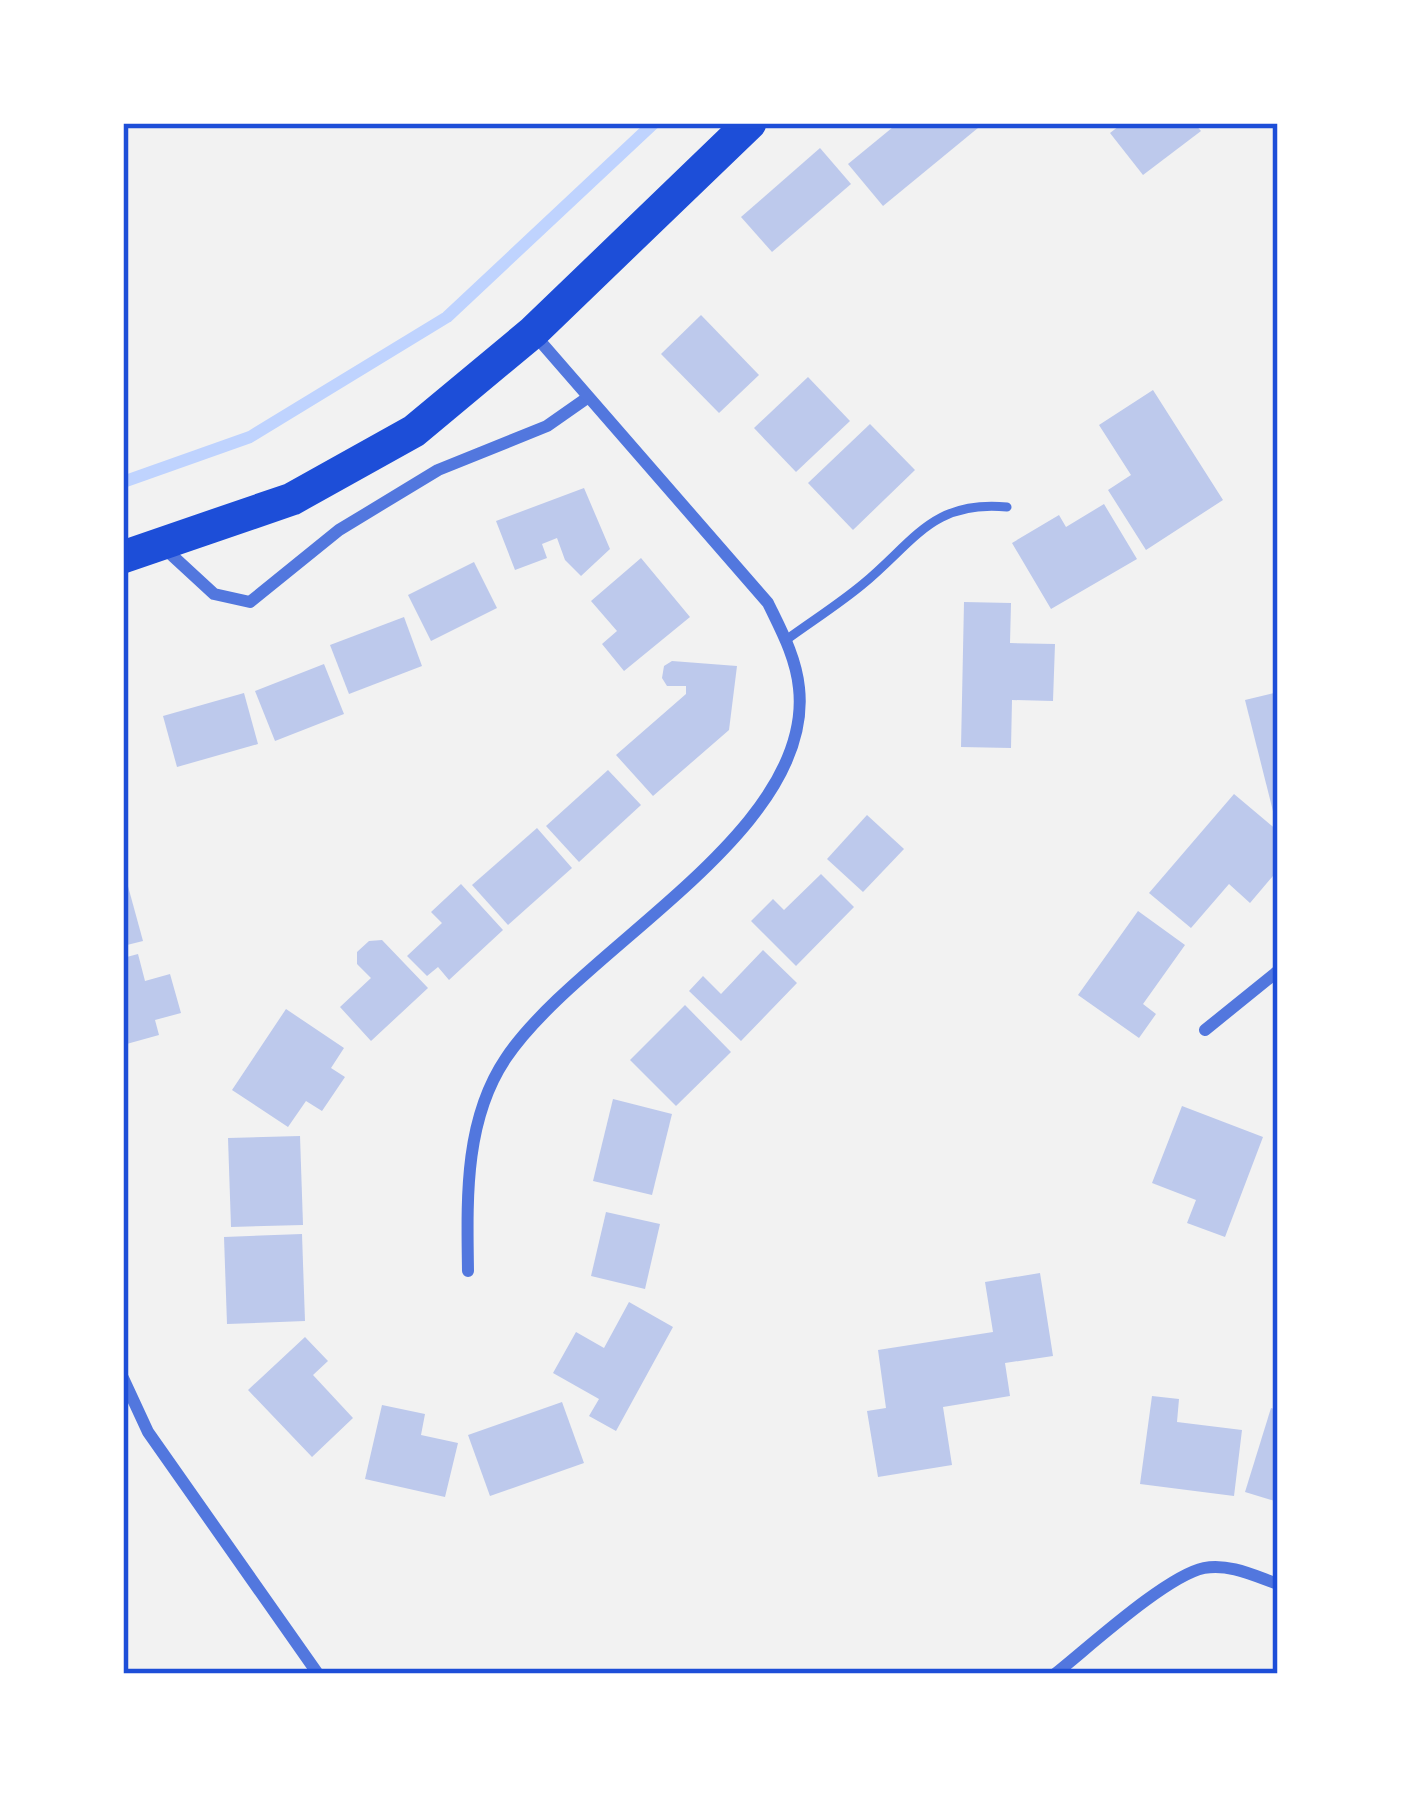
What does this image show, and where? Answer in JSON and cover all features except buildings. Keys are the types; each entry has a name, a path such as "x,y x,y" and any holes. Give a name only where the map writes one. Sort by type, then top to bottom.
{"highway":[{"path":"123,556 292,499 414,431 533,332 750,123"}],"street":[{"path":"468,1270 467,1185 483,1101 507,1056 550,1008 748,825 777,784 795,737 800,690 786,640 768,603 533,332"},
{"path":"162,545 214,594 250,602 339,530 438,470 547,426 587,398"},
{"path":"1205,1030 1278,971"},
{"path":"123,1378 148,1432 318,1674"},
{"path":"1054,1674 1161,1591 1203,1568 1240,1570 1278,1585"}],"lane":[{"path":"786,640 863,584 936,518 974,504 1006,507"}],"waterway":[{"path":"123,482 250,437 447,317 654,123"}]}
